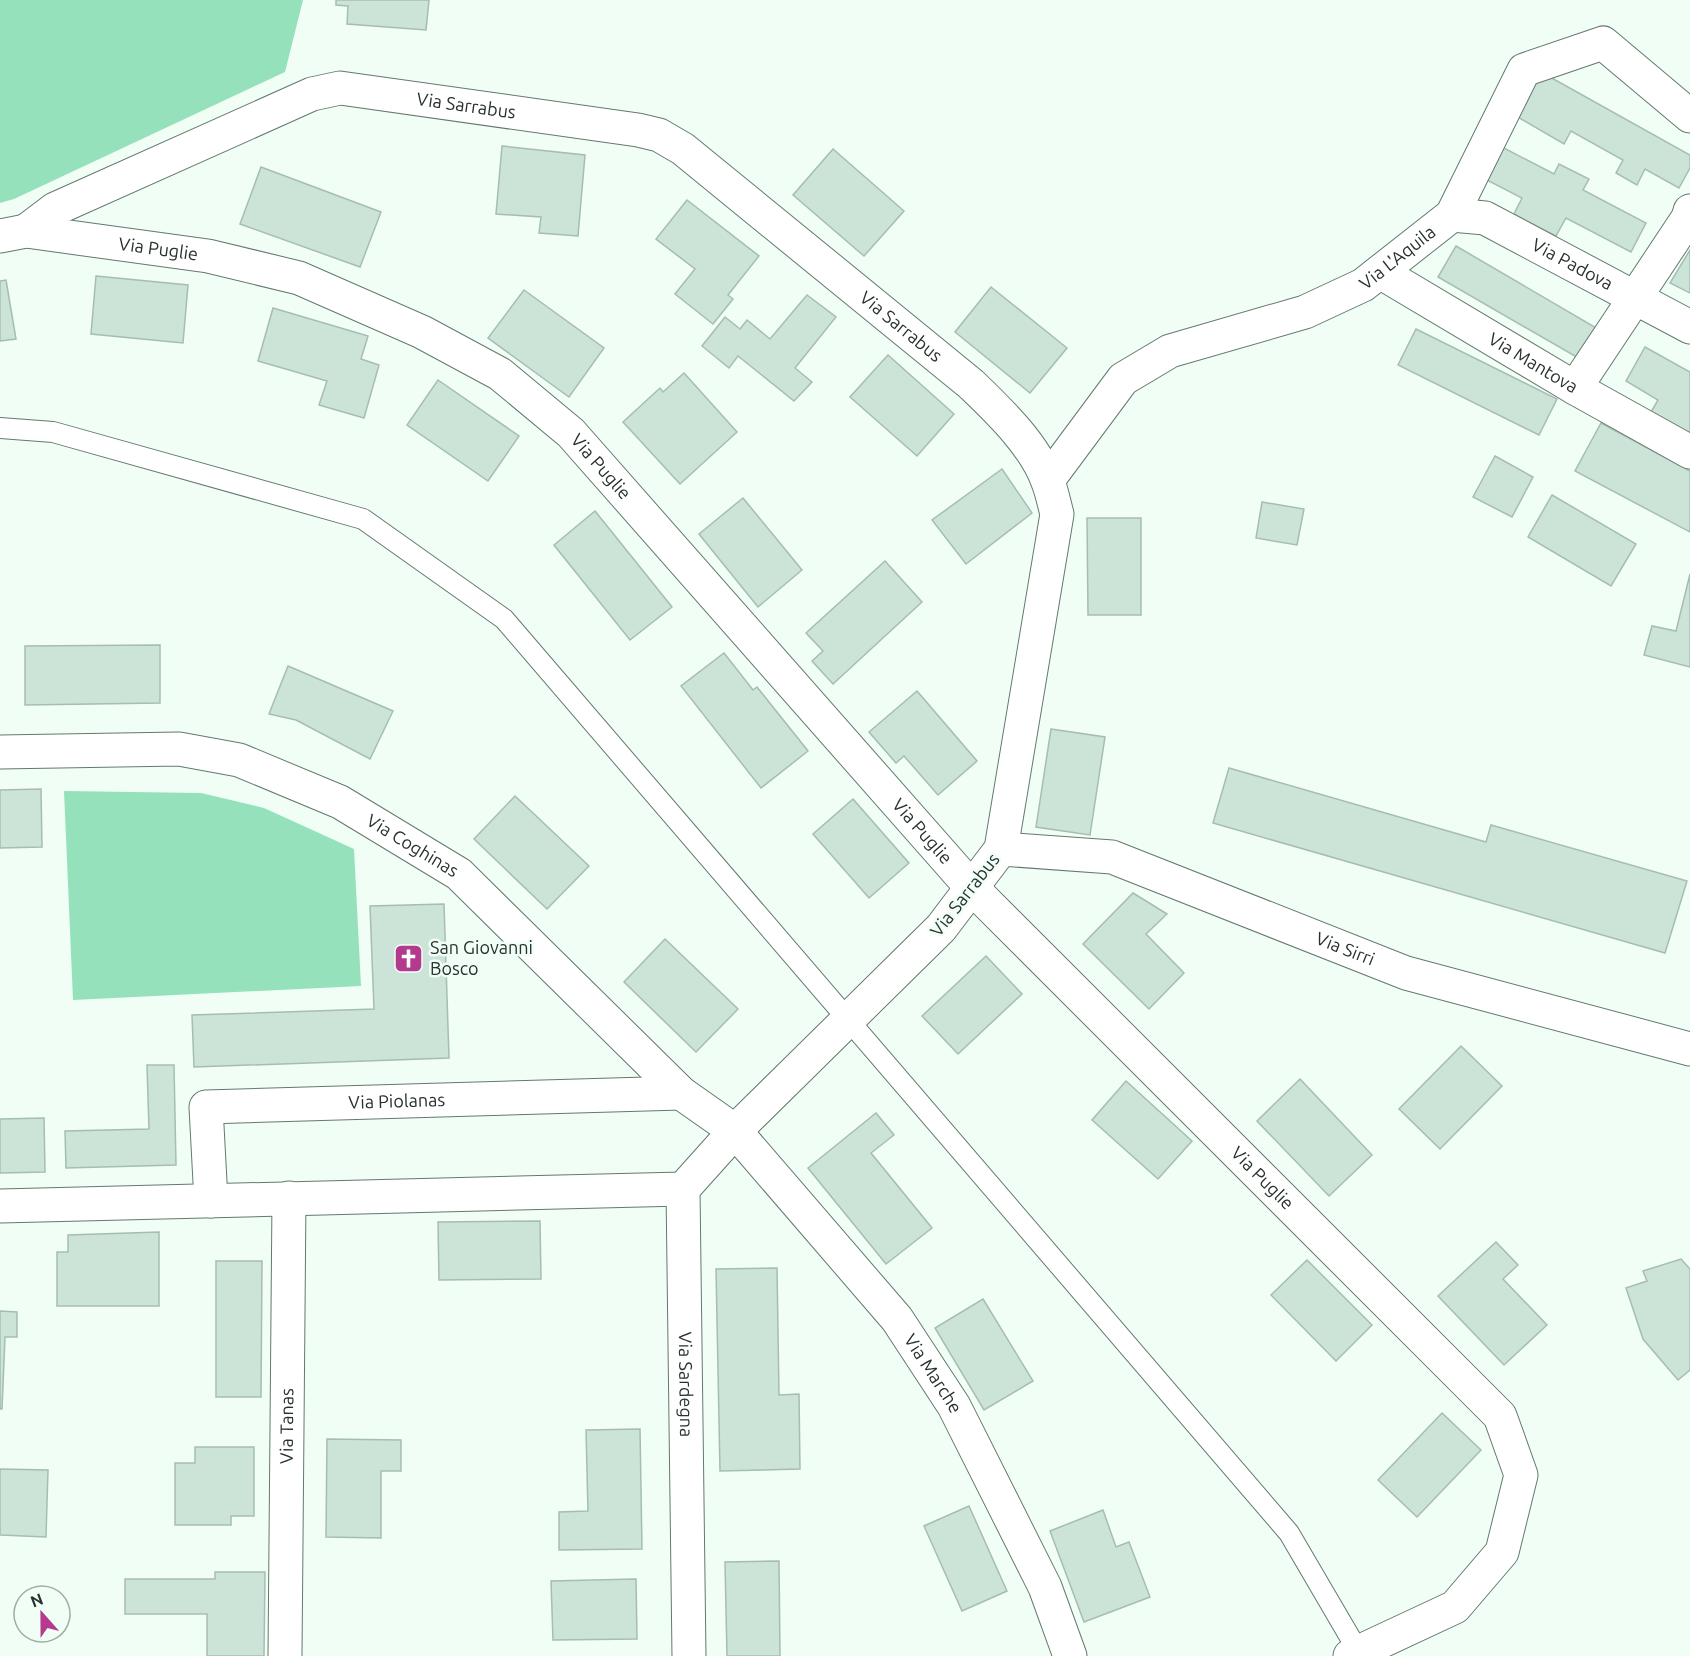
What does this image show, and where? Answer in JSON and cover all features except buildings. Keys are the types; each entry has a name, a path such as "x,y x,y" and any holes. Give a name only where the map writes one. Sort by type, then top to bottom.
{"street":[{"name":"Via L'Aquila","path":"1048,480 1123,379 1170,351 1305,312 1363,285 1452,215 1524,70 1603,43 1690,116"},
{"name":"Via Sarrabus","path":"13,234 55,209 312,94 339,88 638,130 659,135 683,149 971,384 1007,419 1028,447 1048,480 1056,514 1001,849 941,928 735,1131"},
{"name":"Via Padova","path":"1452,215 1485,218 1690,327"},
{"path":"1575,388 1689,216"},
{"name":"Via Puglie","path":"13,234 208,256 299,278 422,332 500,374 571,433 972,888 1500,1416 1521,1475 1502,1551 1455,1607 1357,1655"},
{"name":"Via Mantova","path":"1380,272 1575,388 1690,452"},
{"name":"Via Coghinas","path":"0,752 179,749 239,760 340,802 459,874 681,1093 735,1131"},
{"name":"Via Sirri","path":"1001,849 1112,857 1406,973 1690,1049"},
{"name":"Via Piolanas","path":"211,1201 206,1107 681,1093"},
{"path":"0,1206 683,1189 735,1131"},
{"name":"Via Marche","path":"735,1131 897,1319 954,1406 1045,1587 1070,1656"},
{"name":"Via Sardegna","path":"683,1189 689,1656"},
{"name":"Via Tanas","path":"285,1656 289,1198"}],"lane":[{"path":"0,428 53,432 363,519 504,619 1289,1533 1357,1655"}],"green space":[{"path":"0,0 303,0 285,72 14,199 0,203"},
{"path":"64,791 201,793 264,808 354,849 361,986 73,1000"}],"place":[{"name":"San Giovanni Bosco","path":"409,958"}]}
